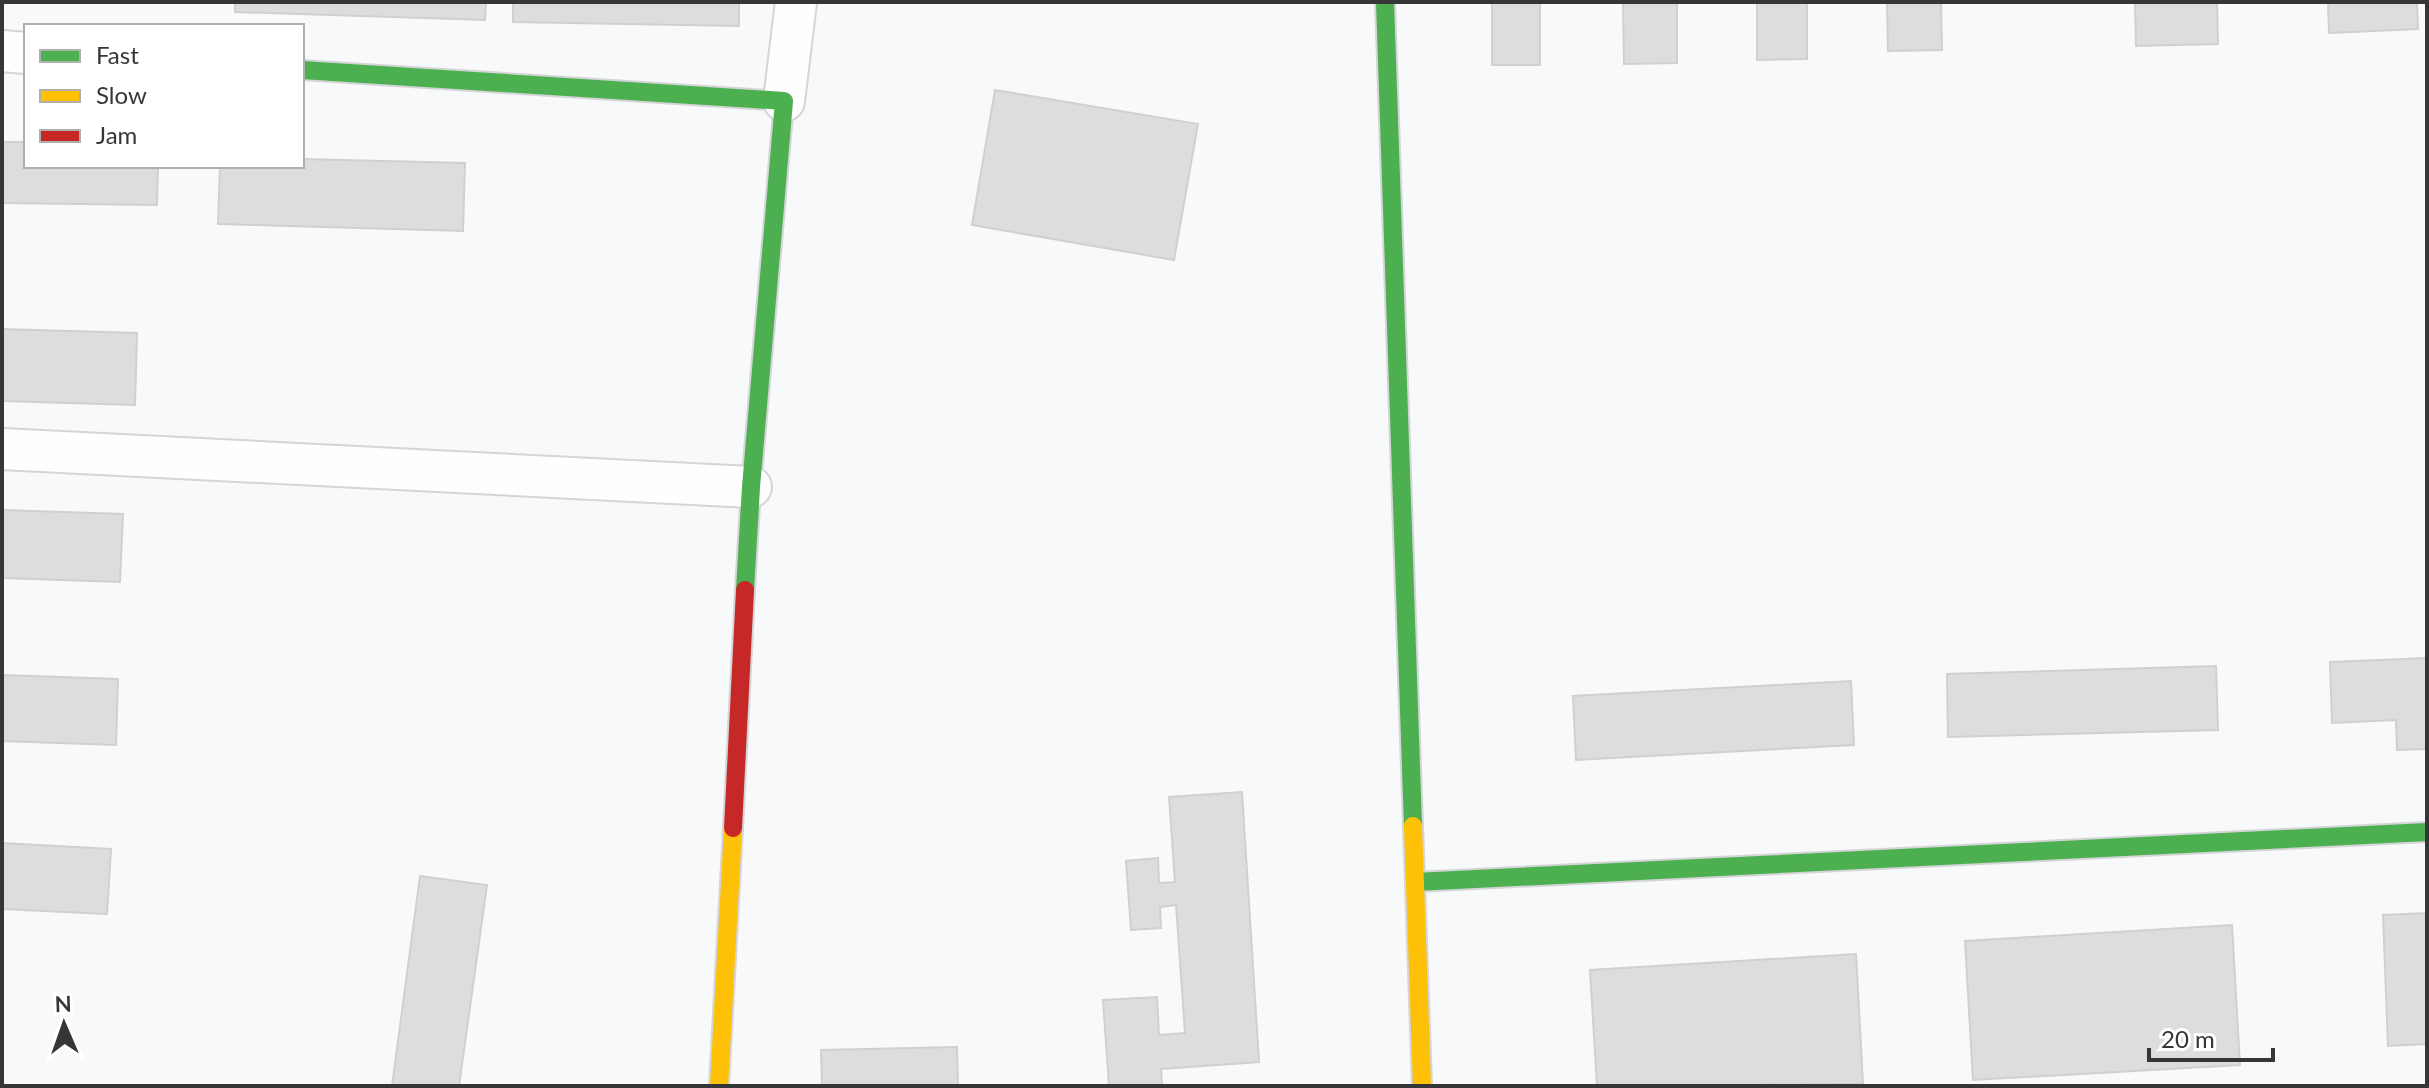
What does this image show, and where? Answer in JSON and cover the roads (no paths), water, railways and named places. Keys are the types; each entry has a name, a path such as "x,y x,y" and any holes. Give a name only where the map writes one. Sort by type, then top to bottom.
{"street":[{"path":"719,1086 751,487 784,101 796,2"},
{"path":"1385,2 1422,1086"},
{"path":"2,51 24,53"},
{"path":"304,70 784,101"},
{"path":"2,449 751,487"},
{"path":"1415,882 2427,832"}]}
